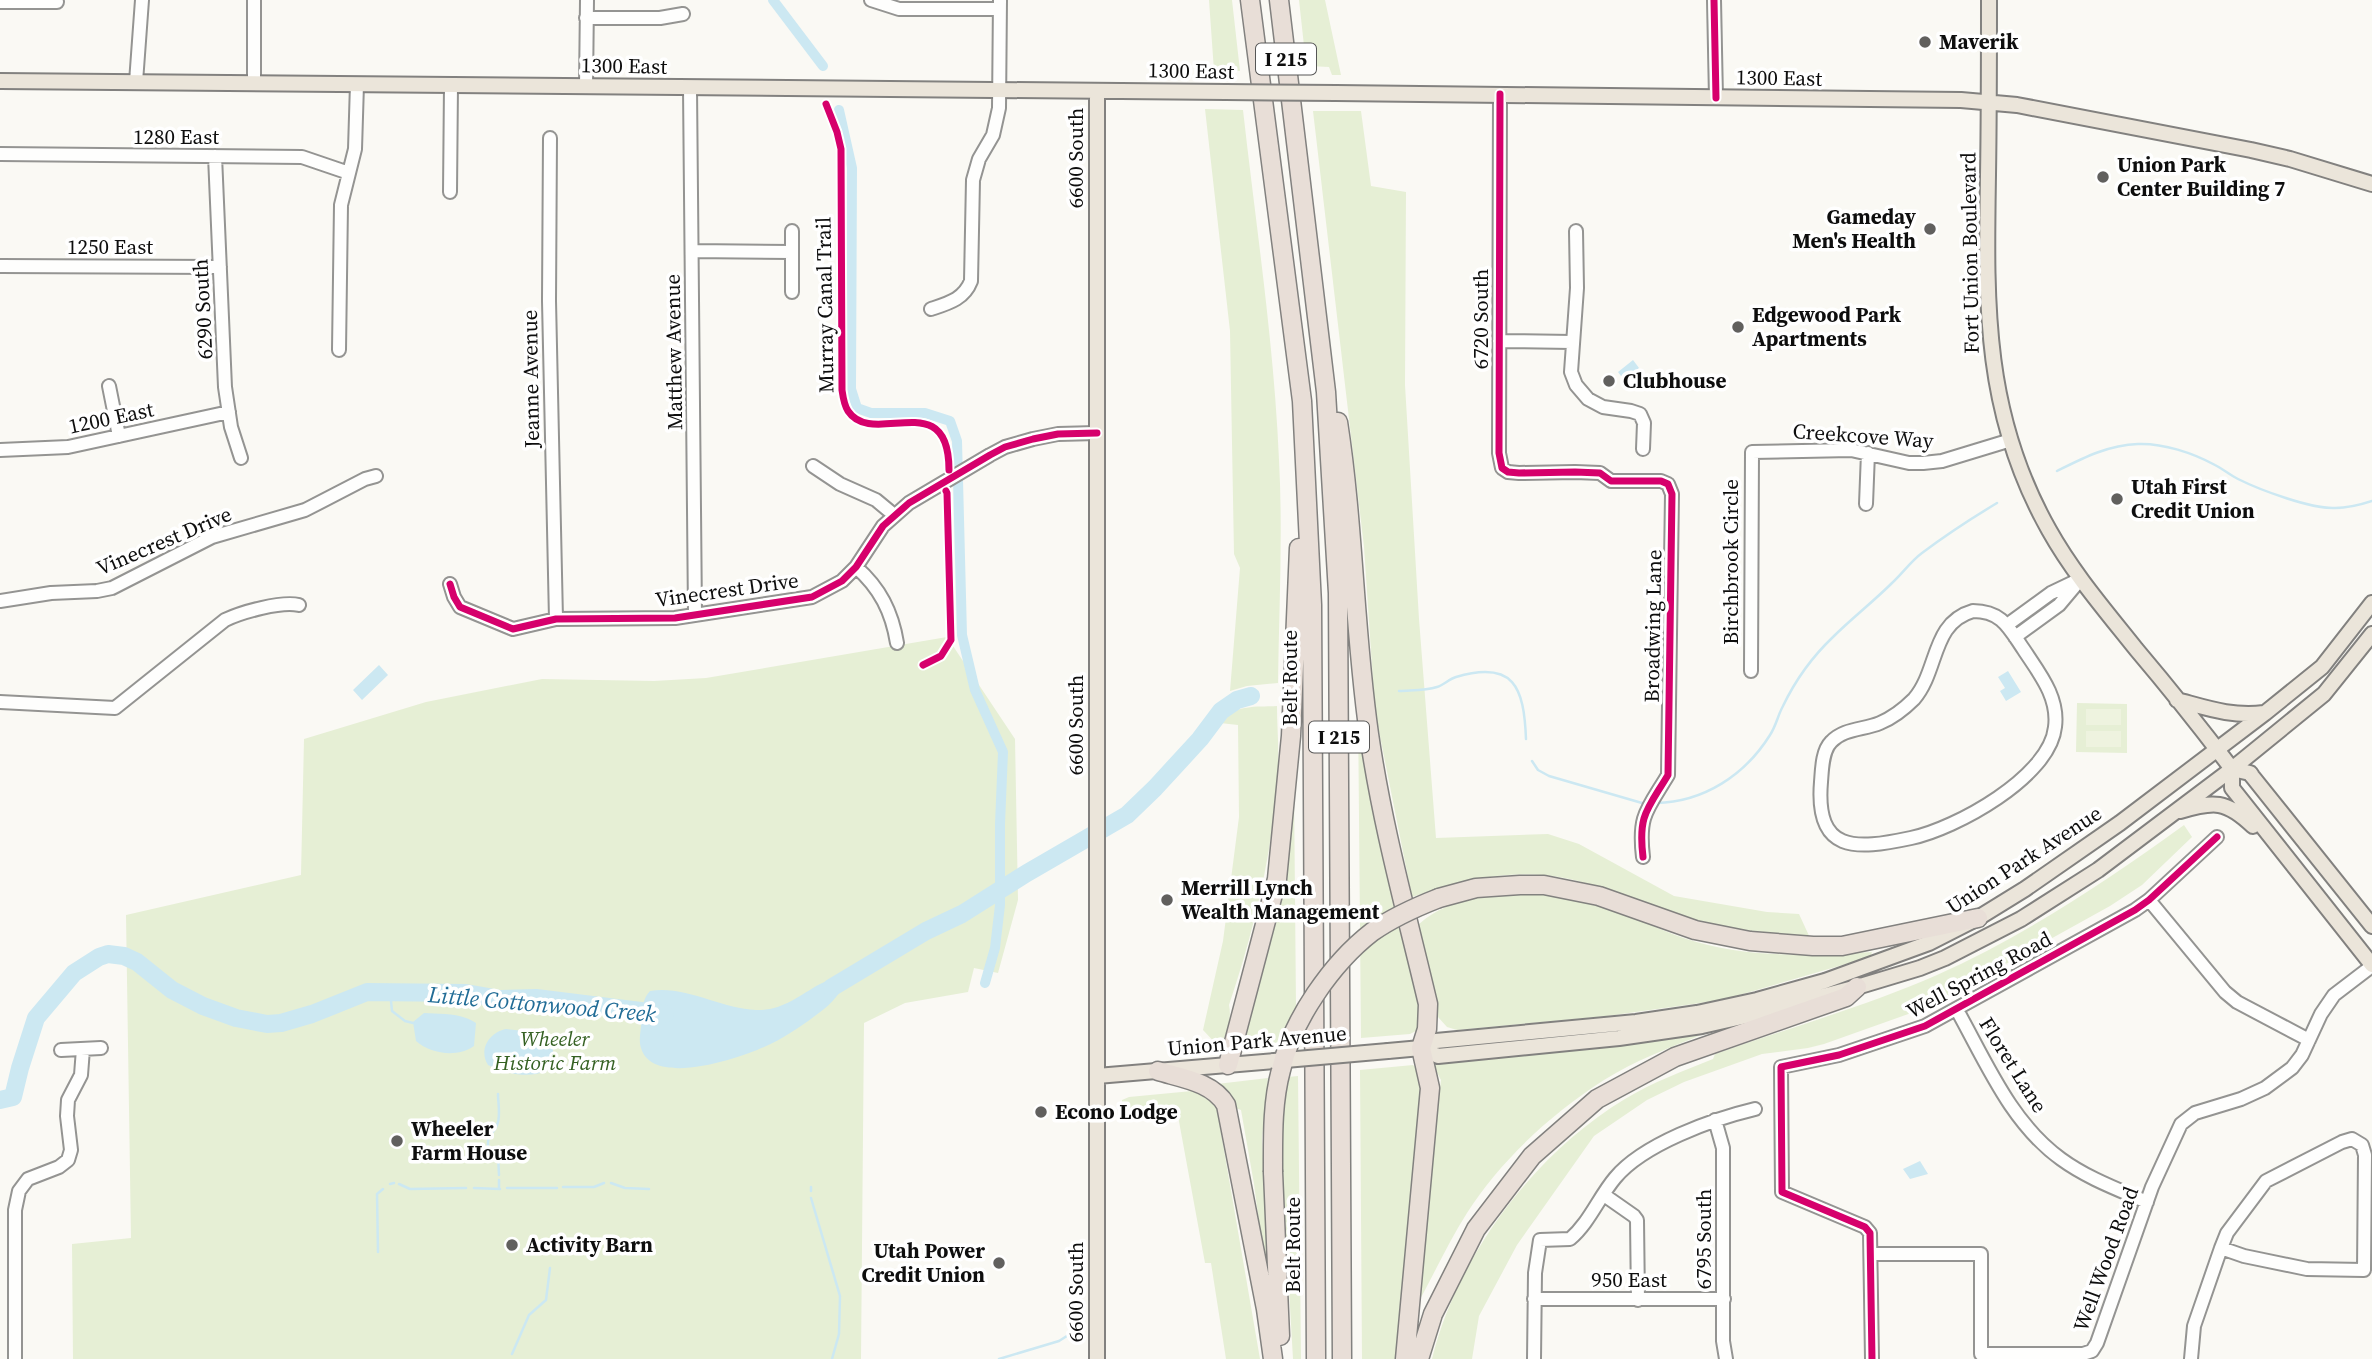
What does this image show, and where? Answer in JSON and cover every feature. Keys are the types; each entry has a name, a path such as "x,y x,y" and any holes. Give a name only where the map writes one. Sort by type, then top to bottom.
{"highway":[{"name":"Belt Route","path":"1250,0 1302,401 1304,440 1312,606 1316,1359"},
{"name":"I 215","path":"1279,0 1326,392 1338,593 1342,1359"},
{"path":"1293,118 1346,475 1369,735 1385,820 1428,1004 1427,1029 1421,1048 1430,1088 1405,1359"},
{"path":"1228,1065 1277,879 1291,736 1304,440"},
{"path":"1281,1359 1273,1172 1273,1132 1279,1078 1293,1035 1306,1011 1333,972 1373,932 1413,908 1439,898 1488,887 1544,886 1599,896 1695,930 1750,941 1813,946 1842,946 1978,918"},
{"path":"1419,1359 1433,1314 1476,1229 1532,1156 1597,1099 1675,1057 1846,997 1857,987"},
{"path":"1158,1071 1198,1083 1221,1096 1226,1105 1264,1296 1273,1359"}],"main road":[{"name":"Fort Union Boulevard","path":"1989,0 1989,330 1997,389 2011,440 2047,527 2080,580 2232,769 2252,776 2372,926"},
{"name":"1300 East","path":"0,81 1961,100 2078,116 2261,152 2372,184"},
{"name":"6600 South","path":"1097,91 1097,1359"},
{"name":"Union Park Avenue","path":"1097,1076 1421,1048 1436,1041 1667,1018 1757,1000 1889,959 1929,943 1978,918 2120,823 2322,667 2372,603"},
{"name":"Union Park Avenue","path":"1421,1048 1438,1056 1646,1035 1732,1020 1920,968 2021,919 2098,870 2232,769 2324,694 2372,634"},
{"path":"2177,700 2223,713 2244,716 2265,713"},
{"name":"Fort Union Boulevard","path":"2232,769 2232,788 2372,966"},
{"path":"2172,813 2220,804 2235,810 2274,842"}],"street":[{"path":"136,82 142,0"},
{"path":"254,0 254,84"},
{"path":"586,0 586,87"},
{"path":"871,0 899,9 1000,5 1000,90 996,125 979,159 973,180 970,285 958,299 931,309"},
{"path":"1714,0 1716,98"},
{"path":"0,2 57,2"},
{"path":"586,18 660,18 683,15"},
{"path":"339,350 340,212 356,141 357,85"},
{"path":"450,192 451,85"},
{"name":"Matthew Avenue","path":"690,88 695,615"},
{"name":"6720 South","path":"1500,94 1499,453 1502,468 1508,472 1575,472"},
{"name":"Jeanne Avenue","path":"550,138 549,301 556,619"},
{"name":"1280 East","path":"0,155 302,157 349,173"},
{"name":"6290 South","path":"215,156 225,387 241,458"},
{"path":"792,231 792,292"},
{"path":"1576,231 1577,288 1571,372 1576,385 1588,399 1603,407 1640,414 1644,423 1643,449"},
{"path":"692,251 792,252"},
{"name":"1250 East","path":"0,266 220,267"},
{"path":"1499,341 1572,342"},
{"path":"109,386 119,436"},
{"name":"1200 East","path":"0,450 61,448 229,412"},
{"name":"Vinecrest Drive","path":"450,584 460,607 508,628 520,629 556,619 654,619 812,597 835,585 856,567 883,526 894,515 952,477 1005,447 1058,434 1097,433"},
{"name":"Creekcove Way","path":"1752,452 1852,450 1909,463 1923,463 1942,461 2011,440"},
{"name":"Birchbrook Circle","path":"1751,671 1752,452"},
{"path":"1866,504 1868,453"},
{"path":"813,467 839,484 876,500 894,515"},
{"name":"Broadwing Lane","path":"1575,472 1600,473 1611,481 1661,481 1668,484 1672,494 1668,775 1644,815 1640,832 1643,857"},
{"name":"Vinecrest Drive","path":"0,601 112,588 212,537 305,510 365,478 376,476"},
{"path":"856,567 880,592 892,620 897,643"},
{"path":"2007,625 2051,593 2080,580"},
{"path":"2015,637 2059,605 2080,580"},
{"path":"0,702 115,708 225,620 282,605 299,606"},
{"path":"1973,611 1990,612 2007,625 2048,685 2055,713 2053,737 2028,772 2006,791 1967,817 1913,838 1862,846 1848,844 1829,832 1820,814 1819,801 1826,748 1831,741 1847,732 1880,723 1913,699 1922,687 1945,628 1962,614 1973,611"},
{"name":"Well Spring Road","path":"1872,1359 1870,1233 1865,1227 1782,1192 1781,1067 1818,1061 1916,1030 1957,1010 2149,900 2217,836"},
{"path":"2149,900 2225,992 2237,1002 2309,1040"},
{"name":"Well Wood Road","path":"1872,1254 1981,1254 1981,1354 2088,1353 2097,1343 2147,1202 2181,1124 2195,1113 2241,1098 2279,1079 2292,1068 2334,995 2372,966"},
{"name":"Floret Lane","path":"1957,1010 2017,1115 2041,1140 2059,1158 2090,1178 2147,1202"},
{"path":"61,1050 101,1048"},
{"path":"15,1359 15,1210 19,1191 28,1179 59,1167 68,1160 71,1150 68,1100 81,1074 83,1049"},
{"path":"1534,1359 1535,1273 1540,1240 1570,1239 1617,1175 1659,1145 1715,1120 1755,1109"},
{"name":"6795 South","path":"1715,1120 1723,1148 1723,1340 1726,1359"},
{"path":"2191,1359 2194,1326 2221,1248 2227,1233 2266,1181 2342,1142 2352,1139 2362,1145 2365,1155 2364,1270 2307,1269 2244,1256 2221,1248"},
{"path":"1604,1195 1637,1220 1638,1300"},
{"name":"950 East","path":"1534,1299 1724,1299"}],"green space":[{"path":"1209,0 1232,0 1240,71 1214,71"},
{"path":"1299,0 1325,0 1341,75 1332,75 1329,67 1309,66 1305,55"},
{"path":"1205,109 1243,110 1269,328 1279,460 1281,544 1278,683 1247,686 1230,691 1240,568 1234,554 1230,331"},
{"path":"1313,111 1361,111 1371,186 1406,192 1405,385 1436,838 1548,834 1579,844 1674,896 1767,912 1799,914 1811,940 1717,929 1562,877 1526,874 1477,879 1412,897 1375,711 1364,547"},
{"name":"Wheeler Historic Farm","path":"947,637 1015,739 1018,900 998,973 974,968 968,992 905,1003 864,1023 861,1359 73,1359 72,1244 131,1238 126,915 301,875 304,739 426,702 542,679 654,681 706,678"},
{"path":"2077,703 2127,704 2127,753 2076,752"},
{"path":"1277,706 1278,766 1268,857 1255,917 1229,1005 1228,1027 1219,1047 1203,1030 1223,941 1239,817 1238,725 1220,723 1238,710"},
{"path":"1358,706 1423,1016 1418,1030 1410,1034 1361,1038"},
{"path":"2086,709 2121,709 2121,725 2086,725"},
{"path":"2086,731 2121,731 2121,747 2086,747"},
{"path":"1294,787 1296,1007 1278,1046 1259,1048 1243,1033"},
{"path":"2184,825 2192,837 2142,885 2110,906 1928,1007 1824,1044 1762,1054 1684,1082 1647,1100 1594,1136 1517,1245 1479,1316 1472,1359 1432,1359 1444,1320 1480,1246 1531,1178 1560,1148 1592,1121 1636,1093 1713,1059 1715,1054 1883,997 1937,975 2002,943 2125,867"},
{"path":"1535,893 1598,905 1685,938 1728,949 1790,954 1872,952 1870,957 1722,1000 1607,1016 1457,1030 1447,1027 1438,1017 1415,928 1440,910 1470,899"},
{"path":"1701,1035 1615,1073 1565,1107 1528,1139 1495,1175 1467,1213 1416,1307 1441,1080 1433,1065"},
{"path":"1413,1065 1420,1072 1425,1095 1395,1359 1362,1359 1360,1070"},
{"path":"1298,1076 1301,1359 1293,1359 1281,1150 1282,1111 1288,1077"},
{"path":"1268,1078 1262,1138 1270,1306 1241,1110 1233,1107 1217,1084"},
{"path":"1192,1091 1206,1094 1220,1111 1219,1121 1260,1359 1226,1359 1211,1263 1205,1263 1178,1116 1122,1119 1122,1100 1129,1097"}],"water":[{"path":"1633,360 1639,368 1624,380 1618,372"},
{"path":"379,665 388,675 362,700 353,690"},
{"path":"2008,671 2021,692 2006,701 2000,691 2005,688 1998,677"},
{"path":"851,976 839,994 824,1009 787,1035 752,1052 717,1063 679,1068 662,1066 649,1060 641,1048 642,1008 650,991 677,991 743,1009 765,1010 790,1002 824,983"},
{"path":"424,1013 458,1016 476,1023 474,1046 460,1052 444,1053 422,1045 416,1041 413,1022"},
{"path":"506,1029 542,1033 553,1040 553,1053 545,1071 531,1075 516,1074 488,1065 484,1053 487,1042"},
{"path":"1920,1161 1928,1174 1910,1179 1903,1169"}],"waterway":[{"path":"773,0 823,66"},
{"path":"839,110 852,168 851,389 857,408 871,413 925,413 950,421 957,441 962,635 975,690 1003,752 1000,905 995,948 985,983"},
{"name":"Little Cottonwood Creek","path":"2057,471 2106,450 2148,444 2188,453 2248,483 2300,502 2335,508 2372,501"},
{"name":"Little Cottonwood Creek","path":"1656,803 1691,798 1707,792 1736,774 1770,735 1793,687 1826,644 1918,556 1997,503"},
{"name":"Little Cottonwood Creek","path":"1399,691 1432,688 1456,677 1476,673 1491,672 1503,675 1512,682 1518,692 1526,739"},
{"name":"Little Cottonwood Creek","path":"831,988 926,931 962,914 1127,815 1200,739 1221,711 1237,700 1251,696"},
{"name":"Little Cottonwood Creek","path":"1532,761 1538,770 1549,776 1642,803"},
{"name":"Little Cottonwood Creek","path":"0,1100 13,1097 36,1018 74,973 108,954 124,956 137,962 172,990 203,1006 236,1018 267,1024 312,1014 367,992 466,993 500,999 536,998 665,1014"},
{"path":"390,991 392,1011 405,1021 413,1023"},
{"path":"498,1094 498,1122 488,1146 498,1154 499,1175"},
{"path":"499,1180 499,1189"},
{"path":"390,1184 394,1183"},
{"path":"563,1187 594,1187 604,1183"},
{"path":"611,1183 625,1188 649,1189"},
{"path":"399,1184 410,1189 466,1188"},
{"path":"474,1188 500,1189"},
{"path":"507,1188 557,1188"},
{"path":"378,1252 377,1194 383,1189"},
{"path":"811,1198 840,1296 839,1334 832,1359"},
{"path":"512,1354 529,1315 546,1300 550,1268"},
{"path":"999,1359 1059,1341 1070,1334"}],"cycle path":[{"path":"1714,0 1716,98"},
{"path":"1500,94 1499,453 1502,468 1508,472 1519,473 1600,473 1611,481 1661,481 1668,484 1672,494 1668,775 1643,822 1643,857"},
{"name":"Murray Canal Trail","path":"826,104 841,149 842,390 845,404 848,411 860,421 874,424 908,422 924,424 937,430 946,444 949,470"},
{"path":"450,584 460,607 513,629 556,619 675,618 812,597 842,581 856,567 883,526 909,503 990,455 1005,447 1033,439 1058,434 1097,433"},
{"path":"923,665 941,656 951,640 946,491"},
{"path":"1872,1359 1870,1233 1865,1227 1782,1192 1781,1067 1839,1055 1925,1026 2135,910 2217,837"}],"place":[{"name":"Maverik","path":"1925,42"},
{"name":"Union Park Center Building 7","path":"2103,177"},
{"name":"Gameday Men's Health","path":"1930,229"},
{"name":"Edgewood Park Apartments","path":"1738,327"},
{"name":"Clubhouse","path":"1609,381"},
{"name":"Utah First Credit Union","path":"2117,499"},
{"name":"Merrill Lynch Wealth Management","path":"1167,900"},
{"name":"Econo Lodge","path":"1041,1112"},
{"name":"Wheeler Farm House","path":"397,1141"},
{"name":"Activity Barn","path":"512,1245"},
{"name":"Utah Power Credit Union","path":"999,1263"}]}
